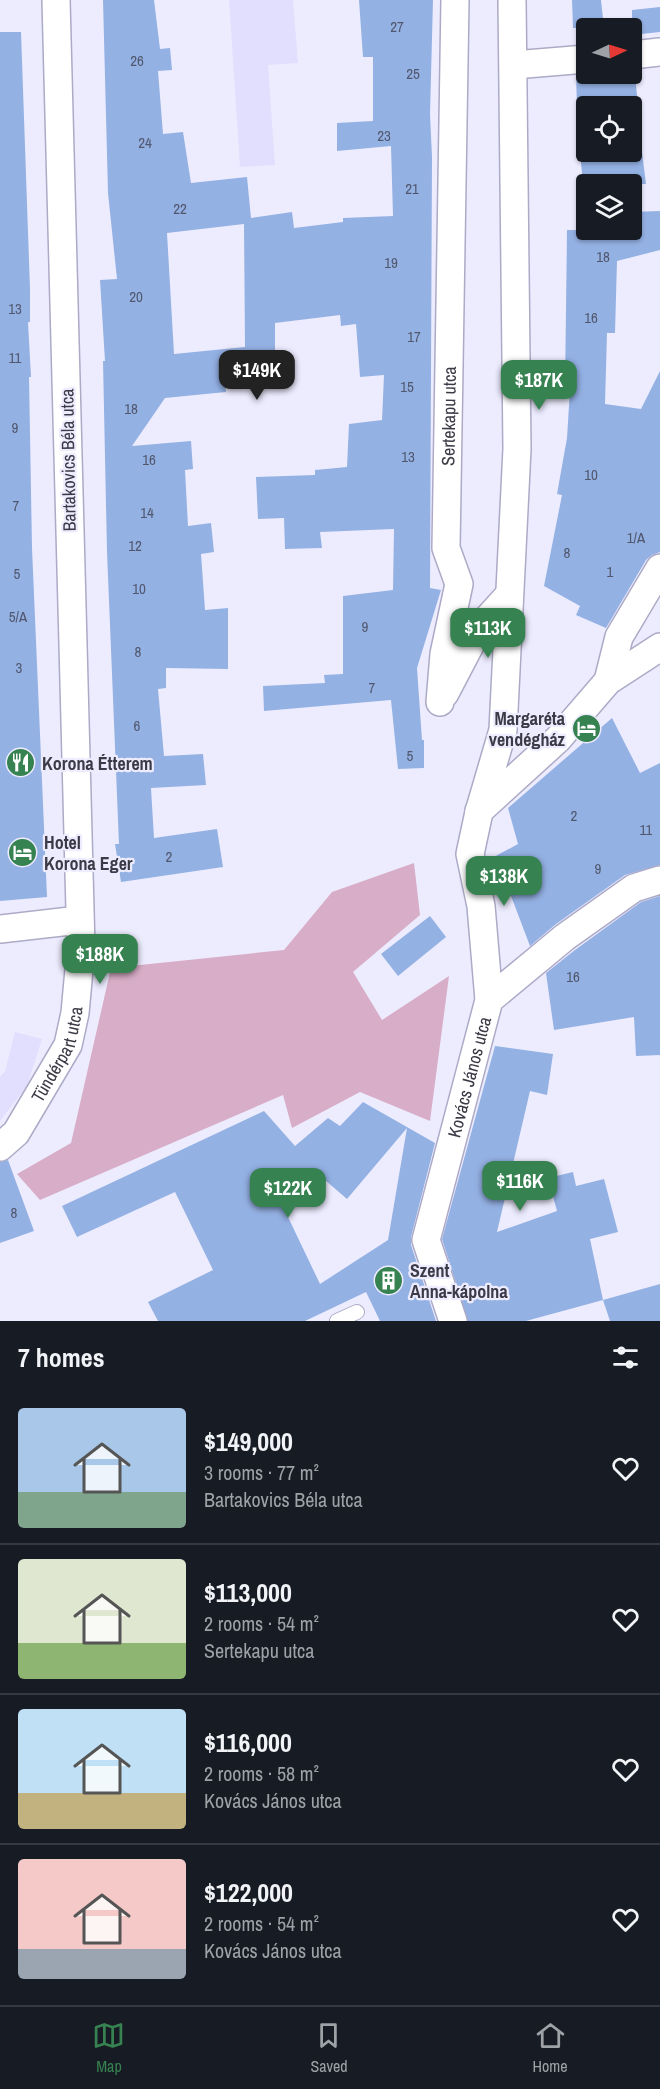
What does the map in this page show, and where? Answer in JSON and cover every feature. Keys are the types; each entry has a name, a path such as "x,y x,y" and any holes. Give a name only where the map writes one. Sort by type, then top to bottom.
{"street":[{"name":"Bartakovics Béla utca","path":"56,0 79,920"},
{"name":"Sertekapu utca","path":"455,0 446,548 459,584 444,654 440,702 479,628 508,596"},
{"path":"489,1000 481,906 470,854 479,812 503,730 517,449 512,0"},
{"path":"642,54 660,52"},
{"path":"514,64 576,60"},
{"path":"608,681 619,637 660,568"},
{"path":"479,812 558,739 608,681 660,646"},
{"name":"Kovács János utca","path":"453,1321 426,1240 489,1000 573,931 634,888 660,880"},
{"path":"0,929 79,920"},
{"name":"Tündérpart utca","path":"0,1147 16,1133 68,1045 75,1013 80,959 79,920"}],"lane":[{"path":"337,1321 357,1312"}],"shaded area":[{"path":"229,0 293,0 298,63 268,65 275,165 240,167"},
{"path":"414,863 420,915 353,972 382,1020 449,976 430,1121 360,1092 292,1128 283,1095 40,1200 17,1174 71,1143 111,968 284,950 332,892"},
{"path":"15,1032 42,1039 27,1086 0,1121 0,1077 5,1071"}],"building":[{"path":"103,0 154,0 160,49 170,48 172,70 158,71 163,134 183,132 191,183 247,177 251,218 292,212 294,228 343,222 343,218 393,216 391,146 337,151 337,123 373,121 373,57 363,57 359,0 433,0 430,114 432,157 430,588 441,590 417,668 422,740 424,740 424,768 398,769 391,700 264,711 263,686 325,683 324,675 343,674 343,596 393,590 394,529 320,532 322,548 285,549 284,518 258,519 256,477 315,475 315,470 347,467 349,424 382,420 384,375 360,377 356,324 341,326 340,315 275,323 275,373 224,375 226,392 165,398 132,446 191,441 193,469 185,470 188,526 211,523 214,552 201,554 205,610 228,608 228,669 166,668 166,688 158,689 164,756 203,754 206,785 151,788 154,838 217,829 223,867 121,882 115,844 119,844 107,552 103,361 105,361 100,280 117,279 108,193","holes":["244,224 245,347 174,354 167,233"]},
{"path":"572,0 601,0 603,18 576,18 576,28 573,28"},
{"path":"660,7 660,32 642,34 642,18 632,18 632,10"},
{"path":"0,32 21,32 30,289 30,322 28,322 31,377 29,377 32,548 47,897 0,901"},
{"path":"576,84 636,84 637,96 577,96"},
{"path":"642,152 646,184 642,184 642,174 582,174 581,162 642,162"},
{"path":"660,211 660,250 617,261 615,333 607,333 605,404 641,409 660,371 660,552 646,560 606,628 576,615 580,606 544,586 562,495 557,494 567,438 570,389 565,389 567,230 576,230 576,240 642,240 642,212"},
{"path":"612,718 640,773 660,763 660,865 625,875 556,924 530,946 505,880 497,885 492,858 518,844 508,808"},
{"path":"660,896 660,1055 636,1056 634,1017 554,1030 546,973 641,902"},
{"path":"430,916 446,937 398,976 381,954"},
{"path":"495,1046 553,1054 547,1095 530,1091 497,1232 557,1211 548,1178 573,1172 576,1186 604,1179 618,1232 590,1239 603,1300 526,1321 468,1321 442,1239"},
{"path":"363,1102 435,1143 411,1237 411,1245 436,1321 380,1321 366,1292 305,1321 158,1321 148,1302 213,1270 175,1192 77,1237 62,1206 264,1111 295,1146 328,1118 340,1126","holes":["407,1128 388,1240 320,1284 277,1194 318,1174 347,1199"]},
{"path":"8,1160 34,1231 0,1243 0,1162"},
{"path":"660,1284 660,1321 610,1321 603,1300"}],"place":[{"name":"Margaréta vendégház","path":"586,728"},
{"name":"Korona Étterem","path":"21,763"},
{"name":"Hotel Korona Eger","path":"23,852"},
{"name":"Szent Anna-kápolna","path":"389,1280"}]}
